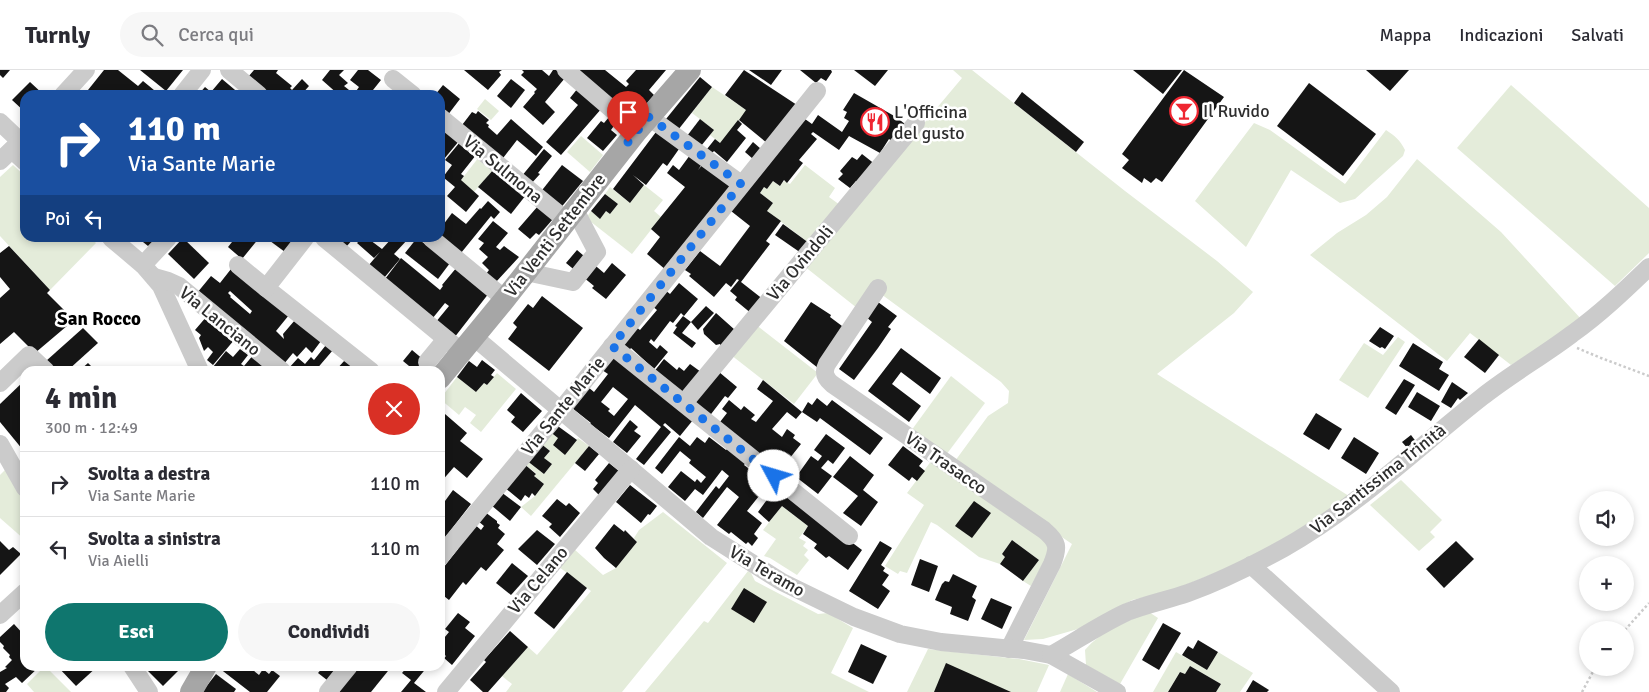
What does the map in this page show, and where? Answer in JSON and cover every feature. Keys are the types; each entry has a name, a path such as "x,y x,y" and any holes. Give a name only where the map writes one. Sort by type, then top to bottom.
{"main road":[{"name":"Via Venti Settembre","path":"438,366 505,298 643,124 690,70"},
{"path":"191,692 203,671"}],"street":[{"path":"68,90 86,70"},
{"path":"186,90 202,70"},
{"path":"229,70 253,90"},
{"path":"566,70 643,124 741,184"},
{"path":"393,79 407,90"},
{"name":"Via Sante Marie","path":"445,551 561,410 817,91"},
{"name":"Via Sulmona","path":"445,121 570,215"},
{"path":"0,122 17,151"},
{"name":"Via Ovindoli","path":"684,403 916,123"},
{"path":"526,272 573,282 597,252 570,215"},
{"path":"115,242 148,271 166,296 198,366"},
{"path":"148,271 166,242"},
{"path":"266,288 302,242"},
{"name":"Via Teramo","path":"329,242 461,343 561,410 711,537 763,571 854,617 900,634 941,642 1051,655 1118,692"},
{"path":"437,242 505,298"},
{"path":"238,265 365,366"},
{"name":"Via Santissima Trinità","path":"1051,655 1123,614 1202,588 1251,565 1310,532 1341,511 1491,390 1562,341 1606,307 1649,267"},
{"name":"Via Lanciano","path":"148,271 179,286 276,366"},
{"name":"Via Trasacco","path":"878,288 827,364 824,372 826,378 1044,530 1052,537 1056,545 1056,554 1052,564 1009,649"},
{"path":"612,346 849,536"},
{"path":"0,383 29,355 41,366"},
{"path":"0,444 20,479"},
{"name":"Via Celano","path":"446,692 631,469"},
{"path":"1251,565 1391,692"},
{"path":"3,608 20,596"},
{"path":"135,671 149,692"},
{"path":"328,692 345,671"}],"path":[{"path":"1562,341 1600,358 1649,376"},
{"path":"1633,621 1649,603"},
{"path":"1582,692 1591,676"}],"green space":[{"path":"953,70 972,70 1217,261 1253,292 1234,313 1157,374 1352,498 1247,560 1168,592 1132,600 1078,629 1043,639 1024,640 1072,544 956,465 955,461 988,416 1008,403 1009,391 1001,382 881,294 857,308 804,266 962,78"},
{"path":"1511,85 1649,208 1649,253 1615,286 1457,148"},
{"path":"712,87 748,111 720,143 710,135 713,129 692,113"},
{"path":"485,99 499,111 491,120 477,109"},
{"path":"1254,123 1270,130 1345,184 1386,130 1397,138 1405,150 1403,156 1355,199 1340,203 1291,170 1246,247 1195,201"},
{"path":"581,136 603,155 590,172 567,152"},
{"path":"479,157 494,169 474,192 461,180"},
{"path":"1417,159 1501,232 1582,320 1511,365 1470,333 1447,361 1310,255 1337,233 1366,215 1387,197"},
{"path":"13,165 20,171 20,242 96,243 50,290 0,236 0,177"},
{"path":"805,165 835,188 829,197 840,205 809,243 767,211 773,203 760,193 764,187 767,189 773,181 780,186 784,181 790,184"},
{"path":"644,185 663,200 654,211 661,217 632,254 586,218 591,211 600,218 606,211 610,214 618,204 605,194 610,187 630,203"},
{"path":"755,324 818,373 794,404 731,355"},
{"path":"1398,337 1405,342 1368,398 1339,380 1364,343 1383,355"},
{"path":"497,373 516,389 481,432 470,423 476,415 465,407 459,415 445,403 445,393 457,377 476,392 484,383 487,385"},
{"path":"951,376 985,403 946,455 911,431"},
{"path":"549,431 558,438 553,445 565,455 578,438 589,446 531,516 521,507 535,496 544,484 534,476 536,473 523,463 526,460 544,474 552,464 544,458 550,451 540,443"},
{"path":"932,460 1052,546 1031,586 1023,581 1039,560 1012,540 1002,554 1005,557 1000,564 979,557 931,522 907,573 900,571 898,574 885,566 924,505 907,493"},
{"path":"6,469 20,495 20,536 0,518 0,475"},
{"path":"1401,480 1442,520 1430,532 1435,537 1419,551 1370,505"},
{"path":"782,506 808,526 799,538 806,542 803,546 808,550 804,555 809,560 797,575 764,556 776,539 763,530"},
{"path":"663,512 727,563 622,692 506,692 512,684 502,676 528,647 537,655 591,591 559,567 574,549 603,575 616,568 637,542 634,538 639,530"},
{"path":"748,571 755,581 818,614 828,613 853,628 831,673 869,692 645,692 704,621 708,623"},
{"path":"1149,612 1158,618 1120,684 1086,665 1085,650 1099,637 1115,627"},
{"path":"928,649 1019,659 1049,665 1037,692 907,692"},
{"path":"1176,652 1207,670 1218,652 1253,673 1240,692 1216,692 1221,684 1190,666 1185,674 1180,672 1168,692 1153,692"},
{"path":"40,671 50,671 71,692 34,692 27,684"},
{"path":"1068,674 1097,692 1060,692"}],"building":[{"path":"0,70 10,70 3,78 0,75"},
{"path":"104,70 118,70 138,86 143,81 154,90 88,90"},
{"path":"140,70 183,70 167,90"},
{"path":"254,70 278,70 276,73 292,86 290,88 292,90 263,90 248,77"},
{"path":"330,70 344,70 339,75 348,83 344,86 349,90 333,90 322,80"},
{"path":"358,70 368,70 381,80 373,90 357,90 359,87 350,80"},
{"path":"464,70 502,70 499,72 501,75 488,90"},
{"path":"522,70 542,70 549,76 553,70 556,70 565,78 545,102 555,112 543,125 523,107 537,89 521,75 524,72"},
{"path":"571,70 605,70 626,87 629,84 626,81 636,70 666,70 649,90 654,95 631,122"},
{"path":"744,70 797,105 767,143 739,120 746,110 725,95"},
{"path":"749,70 782,70 771,85"},
{"path":"800,70 831,70 832,72 826,81 821,78 816,83"},
{"path":"854,70 888,70 875,86"},
{"path":"1133,70 1182,70 1163,94"},
{"name":"Il Ruvido","path":"1184,70 1224,97 1162,182 1156,178 1151,183 1144,178 1142,183 1122,168 1129,160 1122,154"},
{"path":"1366,70 1409,70 1390,91"},
{"path":"700,77 712,87 678,130 666,119"},
{"path":"222,79 235,90 213,90"},
{"path":"302,79 309,86 305,90 292,90"},
{"path":"511,79 525,90 511,108 497,96"},
{"path":"30,82 39,90 22,90"},
{"path":"1309,83 1376,134 1343,176 1277,126"},
{"path":"443,85 460,99 447,116 445,114 445,90 439,90"},
{"path":"578,88 602,108 561,155 546,142 578,105 570,98"},
{"path":"20,92 20,107 12,100"},
{"path":"1022,92 1084,142 1076,152 1014,103"},
{"path":"854,93 905,124 892,141 889,139 880,153 849,136 839,150 813,132 811,134 817,139 799,160 803,163 787,183 784,180 780,186 773,181 767,189 764,187 760,193 773,203 767,211 781,221 766,241 770,244 741,282 764,300 752,314 735,300 737,297 730,291 739,280 737,279 731,287 726,283 714,297 689,276 691,274 685,270 700,251 720,266 750,226 731,211 805,119 812,124 818,115 842,132 849,121 844,118 847,112 843,110"},
{"path":"478,111 489,120 486,123 489,125 488,127 497,135 511,119 543,147 536,156 517,140 500,162 459,129 472,112 476,114"},
{"path":"609,117 616,123 611,130 617,135 603,151 587,138 601,121 604,123"},
{"path":"700,119 714,130 701,146 687,136"},
{"path":"738,120 742,124 737,130 746,138 727,162 714,151 712,153 707,149 715,139 720,143"},
{"path":"445,129 459,141 445,158"},
{"path":"656,132 679,149 667,166 663,163 646,185 633,175 644,185 630,203 613,189"},
{"path":"460,142 476,155 461,174 464,176 461,180 479,196 466,212 447,196 455,187 445,179 445,174 452,165 445,160"},
{"path":"753,142 761,149 753,159 745,152"},
{"path":"544,149 552,156 530,185 521,177"},
{"path":"862,154 876,165 860,185 856,181 850,188 838,179 843,174 840,171 852,157 857,160"},
{"path":"690,155 702,164 698,170 703,164 732,187 666,270 647,254 660,237 651,229 685,187 667,173 673,165 679,170"},
{"path":"562,165 583,181 559,210 539,194"},
{"path":"494,169 526,195 511,214 478,187"},
{"path":"605,194 618,204 610,214 606,211 600,219 591,211"},
{"path":"488,201 500,212 494,219 491,216 461,253 445,240 445,222 452,213 466,224"},
{"path":"538,206 553,219 539,235 536,233 530,239 518,229"},
{"path":"493,221 508,233 496,247 500,250 504,246 519,257 496,282 486,274 489,270 482,263 488,257 479,249 484,243 478,239"},
{"path":"783,224 809,243 801,253 775,235"},
{"path":"143,242 152,242 148,246"},
{"path":"179,242 187,242 209,263 194,279 168,254"},
{"path":"232,242 256,242 242,259 228,247"},
{"path":"271,242 292,242 285,252"},
{"path":"340,242 350,242 346,247"},
{"path":"373,242 382,249 388,242 405,242 394,254 400,259 384,278 368,266 380,252 374,258 357,243"},
{"path":"414,242 422,242 450,263 438,279 405,253"},
{"path":"9,246 50,290 47,293 74,320 35,353 14,332 0,344 0,298 10,289 0,277 0,253"},
{"path":"577,250 604,273 612,263 626,275 606,299 592,288 594,286 566,263"},
{"path":"401,258 440,290 457,267 489,293 454,338 435,323 449,306 445,303 432,319 385,279"},
{"path":"231,269 289,315 276,331 284,339 283,334 295,320 321,341 312,353 306,347 297,357 293,353 283,365 197,293 211,276 220,283","holes":["230,291 252,311 250,314 230,297 228,293"]},
{"path":"679,283 698,299 684,316 681,313 673,323 670,321 654,342 651,339 649,342 657,349 660,345 668,352 654,369 631,348 627,353 620,347 636,327 640,330 657,310 652,306 665,290 670,294"},
{"path":"542,296 583,328 549,371 508,339 517,327 513,323 528,304 533,308"},
{"path":"811,302 831,315 830,317 846,329 818,368 784,341"},
{"path":"878,302 897,316 888,327 891,329 854,380 839,369 872,322 866,317"},
{"path":"706,306 714,313 698,330 691,322"},
{"path":"716,313 735,330 722,348 720,344 716,345 704,334 703,329"},
{"path":"207,316 235,339 213,365 207,360 213,352 208,347 204,351 199,338 201,335 195,330"},
{"path":"683,316 691,322 682,333 696,343 692,348 673,333 677,327 675,326"},
{"path":"1380,327 1394,336 1385,349 1369,341"},
{"path":"83,328 98,343 73,366 50,366 46,361"},
{"path":"1479,339 1499,355 1485,373 1464,357"},
{"path":"1413,343 1443,362 1439,369 1449,375 1439,391 1399,366"},
{"path":"326,345 333,350 319,366 291,366 298,358 305,364 311,357 314,360"},
{"path":"901,348 941,378 930,394 901,372 892,384 921,406 909,422 868,391"},
{"path":"240,349 248,355 241,364 244,366 214,366 226,351 233,357"},
{"path":"412,350 431,366 409,366 403,361"},
{"path":"254,354 269,366 244,366"},
{"path":"613,356 693,420 680,436 665,423 663,425 671,432 644,465 636,459 661,427 635,405 609,438 572,408 588,387 594,392 608,374 602,370","holes":["613,387 628,399 614,416 608,411 610,409 601,402"]},
{"path":"664,359 677,370 679,367 684,371 690,364 701,372 683,398 653,373"},
{"path":"345,360 353,366 340,366"},
{"path":"482,360 495,370 491,375 494,377 487,385 484,383 476,392 457,377 469,361 477,367"},
{"path":"719,372 737,387 728,398 725,396 708,418 692,405"},
{"path":"1404,379 1415,385 1396,415 1385,408"},
{"path":"763,380 802,412 796,419 787,412 772,429 782,437 787,429 795,435 793,438 801,444 778,473 720,422 727,413 722,409 729,400 741,410 744,406 755,415 751,419 756,422 773,401 757,389"},
{"path":"1452,382 1468,393 1460,400 1458,398 1451,408 1441,402"},
{"path":"20,385 20,446 0,422 0,404"},
{"path":"1417,392 1440,406 1431,421 1408,407"},
{"path":"521,393 542,411 523,432 511,422 515,417 507,410"},
{"path":"817,398 827,406 832,400 883,438 870,455 820,418 817,422 802,412 808,402 812,405"},
{"path":"1316,413 1342,429 1329,450 1303,434"},
{"path":"445,414 467,433 460,441 483,459 467,478 454,467 445,477"},
{"path":"630,420 638,427 634,431 641,436 627,453 613,442"},
{"path":"555,424 577,440 565,455 553,445 558,438 549,431"},
{"path":"826,434 845,448 833,464 828,460 821,468 832,476 818,494 796,477 811,456 818,461 822,456 814,450"},
{"path":"1411,435 1417,443 1409,450 1402,442"},
{"path":"679,437 690,446 697,437 705,443 709,437 726,450 729,447 747,461 744,465 756,474 758,471 771,481 747,511 762,523 754,534 758,538 752,546 748,542 746,544 731,532 729,534 717,525 739,497 727,487 703,518 696,512 716,486 719,489 729,476 722,470 703,495 695,489 685,501 668,487 681,471 695,482 697,479 701,483 706,477 689,463 691,460 680,451 662,474 655,468"},
{"path":"1354,437 1379,453 1366,474 1341,458"},
{"path":"540,443 550,451 544,458 552,464 544,474 526,460"},
{"path":"589,446 599,454 585,471 575,463"},
{"path":"903,446 923,461 919,466 925,471 917,481 912,477 909,481 888,465"},
{"path":"850,456 874,475 863,490 878,502 861,526 843,513 858,496 833,477"},
{"path":"523,463 544,484 535,496 532,493 529,498 525,495 521,501 504,487"},
{"path":"609,463 619,471 599,495 593,489 598,483 595,480"},
{"path":"630,485 657,506 641,523 616,502"},
{"path":"777,486 862,550 848,570 829,556 826,558 814,548 817,544 803,534 808,526 782,506 769,522 758,512"},
{"path":"453,490 471,504 445,538 445,501"},
{"path":"501,492 521,507 510,521 491,505"},
{"path":"557,499 566,506 569,503 580,513 560,537 549,527 552,524 542,516"},
{"path":"974,501 991,513 972,538 955,526"},
{"path":"485,512 497,521 500,525 498,528 505,534 497,544 504,550 486,571 481,567 466,585 463,582 449,600 445,597 445,566 458,549 455,546 473,523 481,530 484,526 478,521"},
{"path":"614,524 624,532 625,530 637,542 616,568 595,548"},
{"path":"537,530 555,544 537,565 518,549"},
{"path":"1012,540 1039,560 1023,581 1000,564 1005,557 1002,554"},
{"path":"0,541 9,550 13,547 20,555 0,575"},
{"path":"880,541 892,548 881,565 885,568 883,571 889,575 882,585 890,591 878,609 849,591"},
{"path":"1456,541 1474,559 1444,588 1426,569"},
{"path":"920,559 938,566 929,592 911,585"},
{"path":"512,563 528,576 511,595 496,583"},
{"path":"567,572 587,588 554,629 534,613"},
{"path":"953,574 977,586 972,597 976,600 968,621 950,614 952,607 935,600 942,584 945,581 949,582"},
{"path":"744,588 767,602 754,623 731,609"},
{"path":"991,598 1012,607 1002,629 981,619"},
{"path":"458,613 470,622 465,628 475,636 452,665 445,659 445,637 449,632 445,629"},
{"path":"1163,623 1181,633 1159,670 1142,660"},
{"path":"14,624 20,631 20,671 35,671 22,683 16,677 5,684 9,688 6,692 0,692 0,672 7,668 5,667 12,660 3,648 0,637"},
{"path":"510,631 528,647 488,692 483,692 470,680 486,662 484,660"},
{"path":"1198,640 1218,652 1207,670 1182,655 1188,646 1193,649"},
{"path":"861,644 887,656 873,684 848,672"},
{"path":"946,663 1011,692 934,692"},
{"path":"1190,666 1221,684 1216,692 1168,692 1180,672 1185,674"},
{"path":"62,671 92,671 76,686"},
{"path":"148,671 178,671 163,686"},
{"path":"223,671 254,671 259,675 262,671 269,674 273,671 280,676 267,692 250,692"},
{"path":"320,671 334,671 327,680 318,673"},
{"path":"355,671 388,671 371,692 339,691"},
{"path":"404,671 424,671 414,683 426,692 401,692 411,680 402,673"},
{"path":"216,674 236,689 234,692 202,692"},
{"path":"1253,680 1269,690 1267,692 1246,692"}],"place":[{"name":"Il Ruvido","path":"1184,111"},
{"name":"L'Officina del gusto","path":"875,122"}],"district":[{"name":"San Rocco","path":"99,319"}],"route":[{"path":"628,142 649,117 741,184 612,346 774,476"}]}
